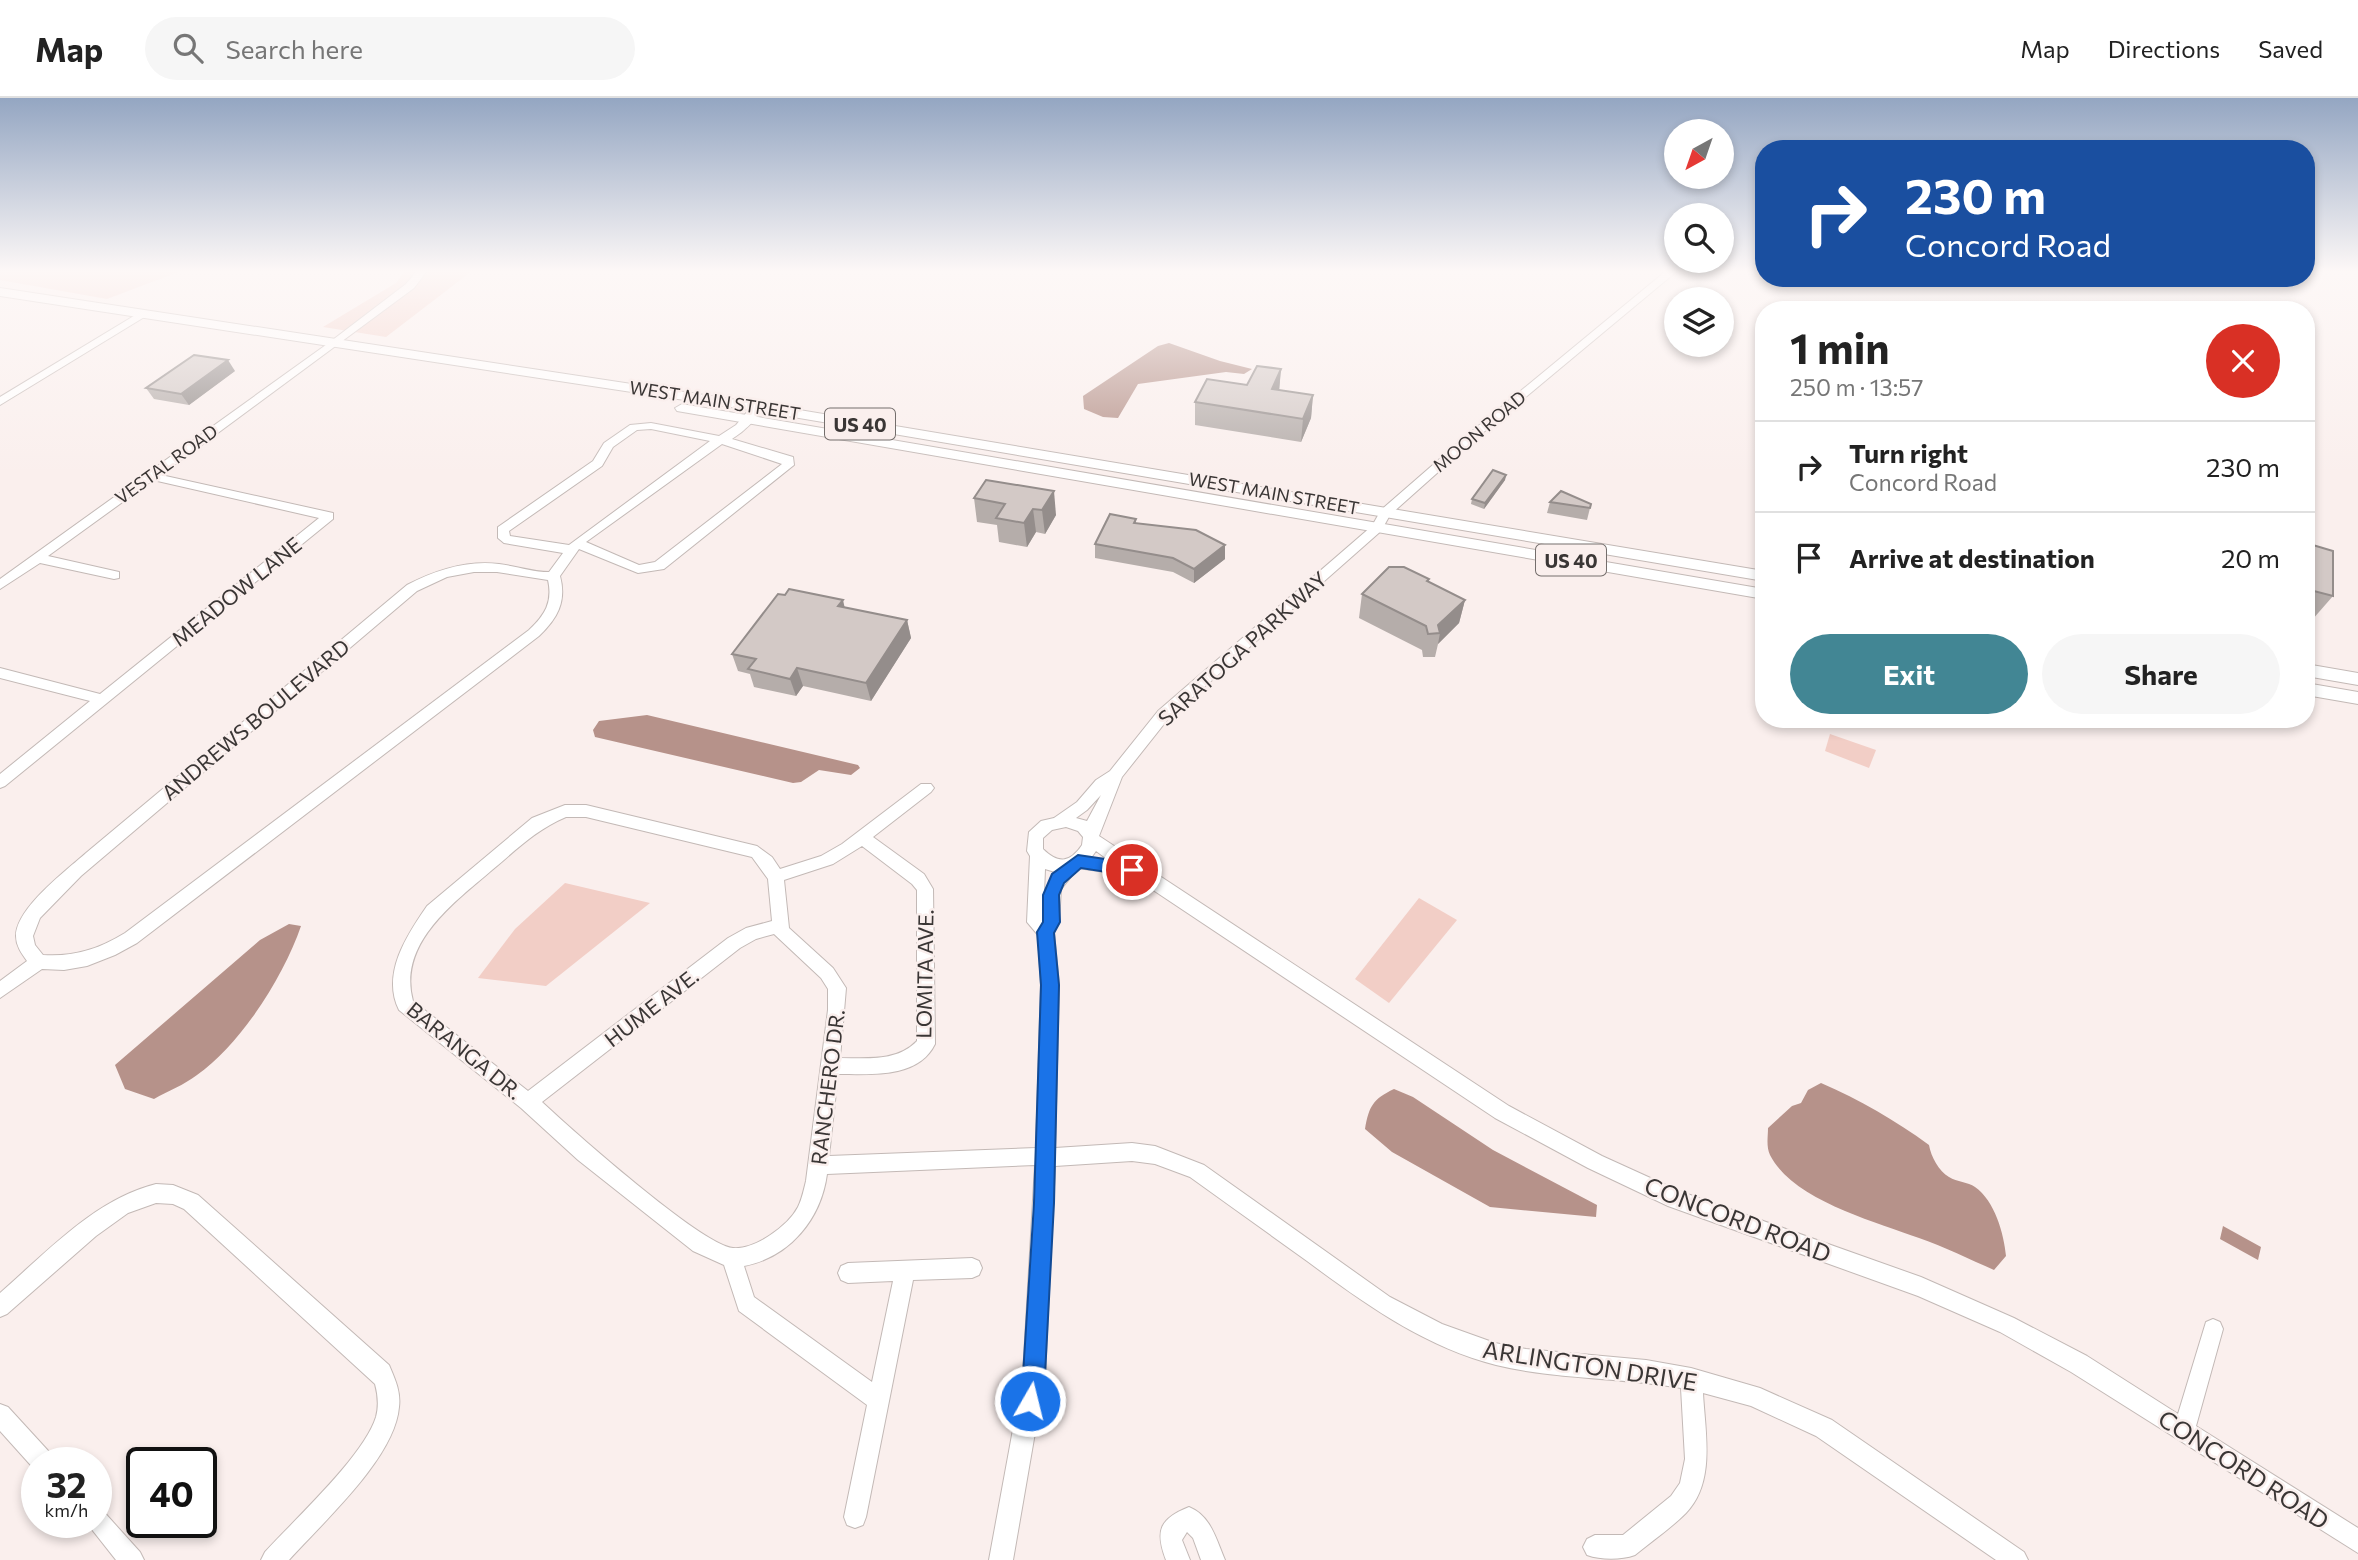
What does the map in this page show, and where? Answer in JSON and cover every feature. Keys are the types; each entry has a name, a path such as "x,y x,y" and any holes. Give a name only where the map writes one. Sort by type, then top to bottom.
{"main road":[{"name":"WEST MAIN STREET","path":"303,339 748,415 1377,528"},
{"name":"WEST MAIN STREET","path":"334,344 748,415 1385,513"},
{"name":"US 40","path":"1385,513 1755,575"},
{"name":"US 40","path":"1377,528 1755,592"},
{"path":"2315,672 2358,679"},
{"path":"2315,691 2358,698"}],"street":[{"path":"0,402 101,339"},
{"name":"VESTAL ROAD","path":"0,585 340,339"},
{"name":"MOON ROAD","path":"1385,513 1590,339"},
{"path":"0,991 39,962 58,964 90,959 119,946 543,625 557,604 557,589 553,576 574,547 718,441 725,439 748,415"},
{"path":"652,426 786,458 789,462 659,566 638,569 574,547 509,540 504,538 502,530 598,463 608,445 634,427 652,426"},
{"name":"MEADOW LANE","path":"0,782 329,516 149,477"},
{"path":"1377,528 1385,513"},
{"name":"SARATOGA PARKWAY","path":"1060,821 1082,806 1101,784 1115,775 1163,715 1377,528"},
{"path":"37,558 114,575"},
{"name":"ANDREWS BOULEVARD","path":"39,962 28,953 24,942 25,928 44,902 116,837 412,588 430,578 462,568 498,568 542,577 553,576"},
{"path":"0,673 100,699"},
{"name":"SARATOGA PARKWAY","path":"1091,837 1095,817 1112,790 1115,775"},
{"path":"780,926 778,876 827,860 862,838 926,788"},
{"name":"BARANGA DR.","path":"528,1102 405,1005 400,987 402,969 421,928 433,911 508,844 538,821 554,814 586,811 757,852 778,876"},
{"path":"1001,1560 1034,1375 1044,1203 1050,985 1046,932 1051,922 1053,889 1058,879 1088,854 1091,837 1078,823 1060,821 1042,828 1035,836 1033,846 1038,856 1035,922 1046,932"},
{"name":"CONCORD ROAD","path":"1091,837 1126,862 1132,870 1178,897 1502,1112 1675,1199 1921,1287 2007,1325 2079,1364 2358,1541"},
{"name":"LOMITA AVE.","path":"831,1066 903,1064 917,1056 926,1044 925,889 918,880 862,838"},
{"path":"1038,856 1053,865 1075,863"},
{"name":"CONCORD ROAD","path":"1075,863 1132,870"},
{"name":"HUME AVE.","path":"528,1102 734,943 752,933 780,926"},
{"name":"RANCHERO DR.","path":"732,1258 759,1253 788,1233 806,1213 818,1165 838,1010 837,989 827,973 794,946 780,926"},
{"path":"528,1102 585,1154 700,1244 732,1258 746,1304 879,1400"},
{"name":"ARLINGTON DRIVE","path":"818,1165 1132,1152 1177,1161 1198,1171 1383,1304 1428,1328 1466,1345 1526,1360 1646,1371 1691,1379 1752,1396 1824,1428 2016,1560"},
{"path":"0,1307 104,1217 140,1197 167,1193 182,1196 191,1202 381,1373 389,1394 389,1407 376,1440 273,1560"},
{"path":"848,1273 972,1268"},
{"path":"855,1517 905,1272"},
{"path":"2184,1430 2213,1329"},
{"path":"1595,1548 1627,1547 1679,1504 1690,1487 1696,1459 1691,1379"},
{"path":"0,1415 29,1447"},
{"path":"1178,1560 1170,1538 1171,1531 1189,1518 1201,1530 1213,1560"},
{"path":"112,1538 132,1560"}],"shaded area":[{"path":"1169,343 1252,369 1244,374 1226,372 1138,384 1118,418 1103,417 1084,409 1083,396 1158,346"},
{"path":"647,715 858,765 860,768 851,775 819,770 801,782 793,783 595,737 593,730 599,721"},
{"path":"1830,734 1876,750 1869,768 1825,751"},
{"path":"565,883 650,903 546,986 478,978 515,929"},
{"path":"1419,898 1457,920 1389,1003 1355,979"},
{"path":"289,924 301,926 284,966 259,1008 229,1046 192,1079 154,1099 125,1089 115,1065 260,940"},
{"path":"1821,1083 1877,1111 1916,1136 1929,1145 1936,1163 1945,1174 1972,1185 1982,1193 1997,1218 2005,1247 2006,1256 1994,1270 1938,1245 1836,1207 1815,1197 1781,1171 1769,1152 1768,1128 1792,1106 1801,1103 1808,1090"},
{"path":"1394,1089 1413,1097 1493,1150 1597,1205 1596,1217 1490,1207 1392,1152 1365,1129 1373,1104"},
{"path":"2223,1226 2261,1247 2258,1260 2220,1239"}],"building":[{"path":"194,355 228,360 181,394 146,388"},
{"path":"1257,366 1281,369 1272,389 1313,395 1303,419 1195,402 1207,379 1247,385"},
{"path":"1493,470 1506,475 1485,503 1472,499"},
{"path":"986,480 1054,491 1042,510 1033,509 1024,523 996,518 1005,504 974,498"},
{"path":"1561,491 1591,504 1590,508 1550,502"},
{"path":"1110,514 1136,519 1134,523 1196,530 1225,545 1194,569 1173,558 1095,544"},
{"path":"2315,546 2333,551 2333,596 2315,591"},
{"path":"1389,567 1404,567 1465,600 1438,625 1440,633 1428,634 1426,626 1362,594"},
{"path":"789,589 843,600 838,606 907,620 866,683 797,668 790,679 748,669 756,659 732,654 778,594 785,595"}],"route":[{"path":"1030,1401 1034,1375 1044,1203 1046,1040 1050,985 1046,932 1051,922 1051,895 1058,879 1072,864 1078,862 1132,870"}]}
